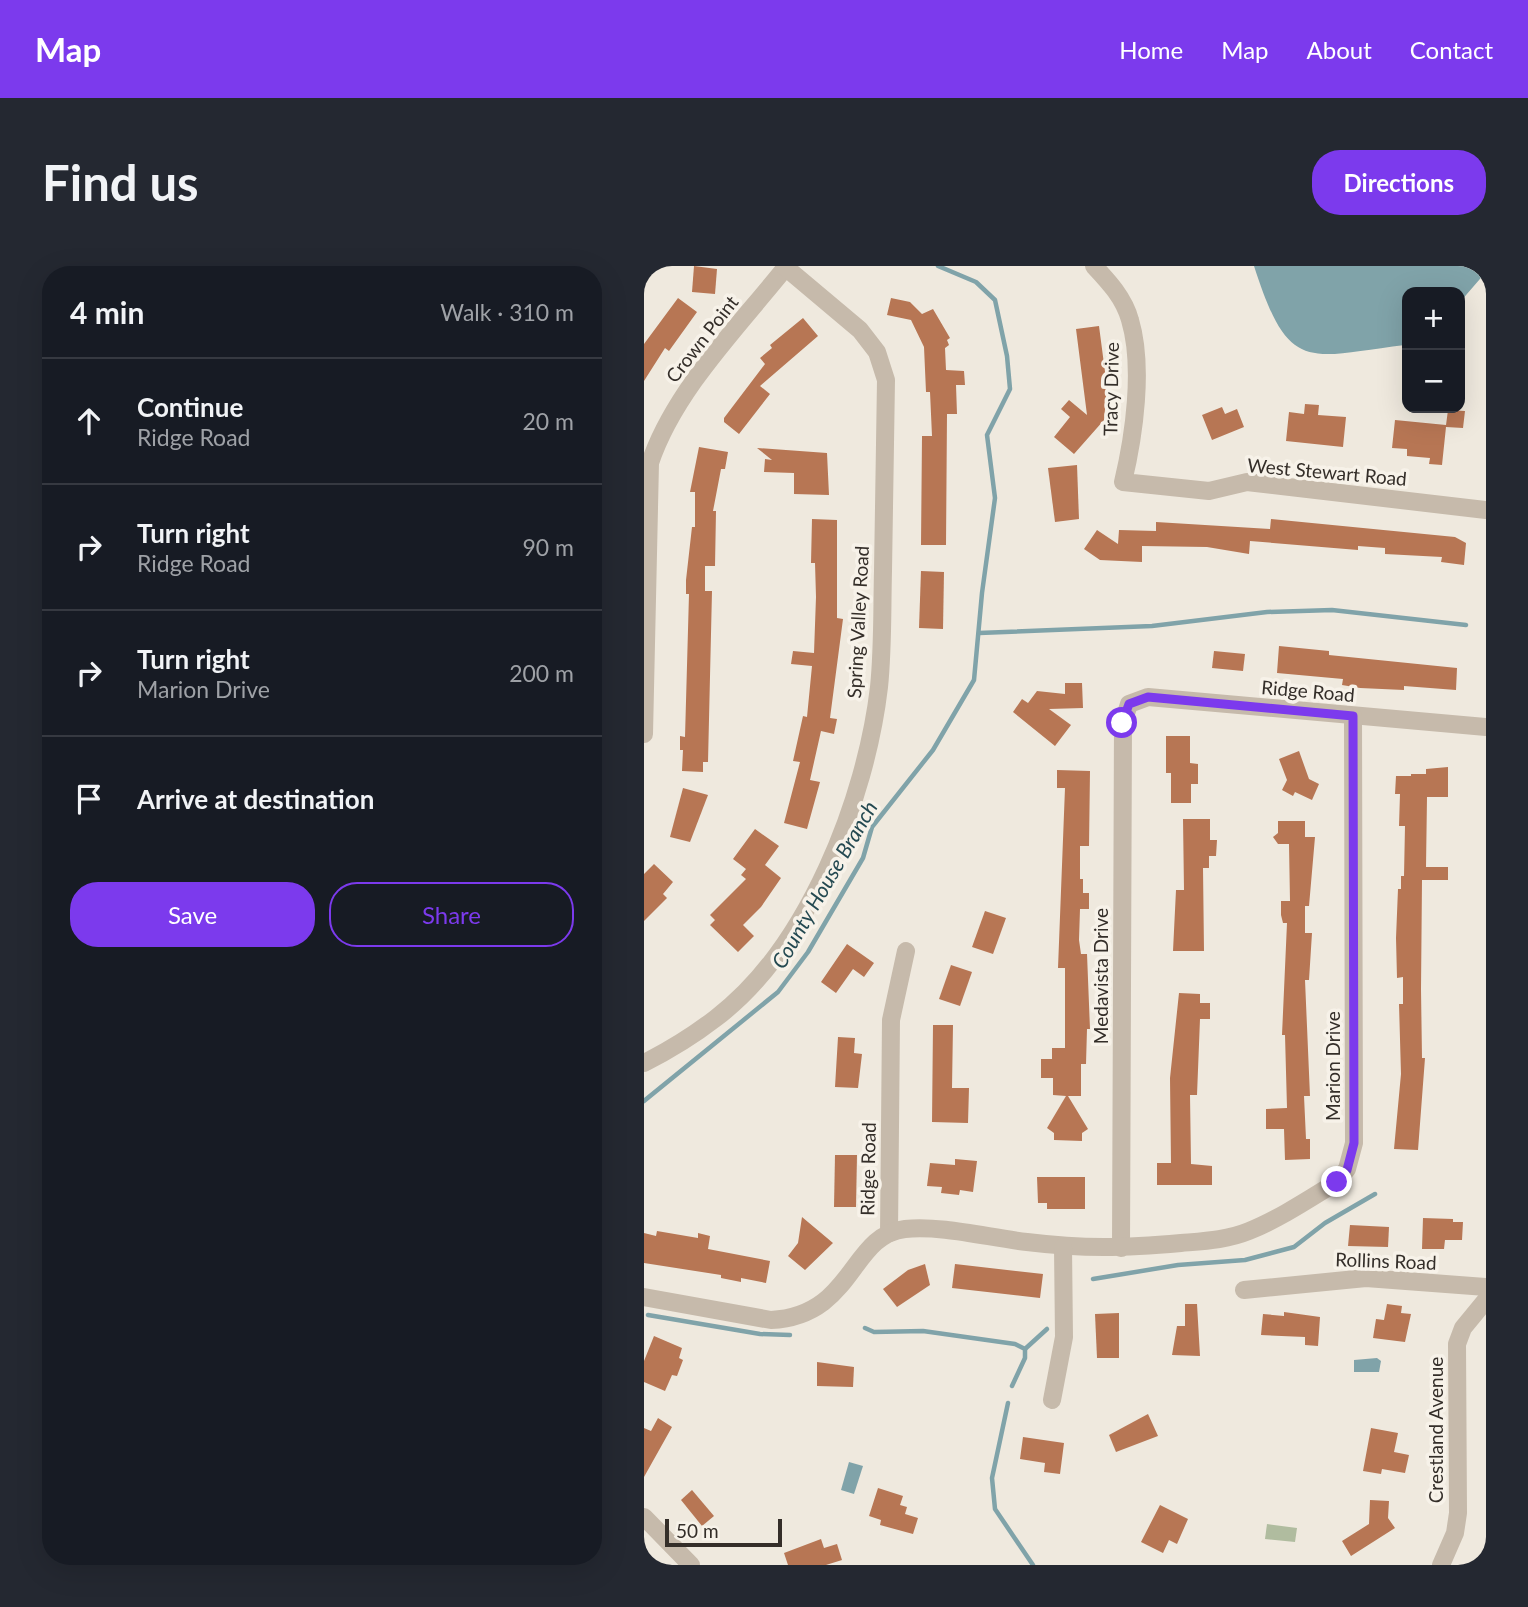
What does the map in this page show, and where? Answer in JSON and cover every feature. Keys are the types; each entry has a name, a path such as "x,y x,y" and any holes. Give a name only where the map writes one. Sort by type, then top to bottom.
{"street":[{"name":"Tracy Drive","path":"1094,266 1117,292 1130,320 1135,351 1135,430 1123,482"},
{"name":"Crown Point","path":"644,734 650,463 659,436 676,407 785,267"},
{"name":"Spring Valley Road","path":"644,1063 717,1018 781,949 825,870 850,809 871,733 879,687 882,630 886,380 877,352 860,330 785,267"},
{"name":"West Stewart Road","path":"1123,482 1209,491 1247,482 1486,510"},
{"name":"Ridge Road","path":"1129,704 1148,697 1486,727"},
{"name":"Medavista Drive","path":"1121,1248 1122,723 1129,704"},
{"name":"Marion Drive","path":"1121,1248 1221,1239 1249,1231 1337,1182 1347,1170 1354,1143 1353,716"},
{"name":"Ridge Road","path":"644,1297 771,1320 791,1319 811,1312 830,1300 878,1240 889,1233 891,1020 906,951"},
{"path":"889,1233 921,1229 1063,1247 1121,1248"},
{"path":"1052,1399 1064,1345 1063,1247"},
{"name":"Rollins Road","path":"1244,1290 1366,1278 1486,1287"},
{"name":"Crestland Avenue","path":"1441,1565 1455,1533 1458,1513 1457,1344 1462,1328 1486,1300"},
{"path":"644,1517 691,1565"}],"green space":[{"path":"1267,1524 1297,1528 1295,1542 1265,1539"}],"water":[{"path":"1254,266 1486,266 1486,272 1465,296 1465,287 1402,287 1402,345 1345,353 1323,354 1306,351 1291,342 1279,326"},
{"path":"1377,1358 1381,1361 1379,1372 1354,1372 1354,1360"},
{"path":"849,1462 863,1466 854,1494 841,1490"}],"building":[{"path":"694,266 717,269 715,294 692,292"},
{"path":"678,298 697,312 669,351 665,348 644,381 644,344"},
{"path":"891,298 910,302 922,314 933,309 950,338 947,340 949,345 945,348 946,370 964,371 965,385 956,385 957,414 947,414 946,545 921,545 922,436 932,436 930,392 926,392 924,347 911,320 887,315"},
{"path":"803,318 818,336 760,386 770,394 739,434 724,422 724,418 765,364 760,358 772,348 770,345"},
{"path":"1099,326 1107,387 1104,420 1074,454 1054,437 1070,417 1061,409 1069,400 1087,415 1076,329"},
{"path":"1305,404 1319,405 1318,415 1346,417 1343,447 1286,441 1289,412 1304,414"},
{"path":"1222,407 1225,414 1237,409 1244,427 1212,440 1202,415"},
{"path":"1448,413 1465,413 1463,428 1446,427 1442,465 1429,464 1430,458 1407,456 1407,449 1392,448 1395,420 1446,425"},
{"path":"699,447 728,452 725,469 721,469 713,511 716,511 715,566 705,566 705,591 712,591 708,762 703,762 703,772 682,771 683,750 680,750 680,736 685,737 689,594 686,594 686,580 692,527 695,527 695,492 690,492"},
{"path":"757,448 827,453 829,495 794,494 794,473 764,472 765,459 772,460"},
{"path":"1077,465 1079,519 1055,522 1048,468"},
{"path":"812,519 837,520 837,618 843,619 830,718 837,719 834,734 821,731 810,780 820,782 807,829 784,823 800,762 793,761 803,716 807,717 812,666 791,664 793,651 814,653 816,597 815,563 811,563"},
{"path":"1271,519 1455,537 1466,543 1464,565 1441,562 1442,557 1385,554 1385,548 1358,546 1358,550 1250,541 1249,554 1207,547 1142,546 1142,562 1100,560 1084,549 1097,530 1118,544 1119,530 1156,531 1156,522 1270,529"},
{"path":"921,571 944,572 943,629 919,628"},
{"path":"1279,646 1329,651 1329,655 1457,668 1456,690 1404,686 1404,690 1360,688 1342,685 1343,679 1277,673"},
{"path":"1214,651 1245,654 1243,671 1212,668"},
{"path":"1065,683 1082,683 1083,708 1049,709 1071,725 1055,746 1013,712 1022,699 1028,703 1037,691 1065,694"},
{"path":"1166,736 1190,736 1190,763 1198,764 1198,784 1191,784 1191,803 1171,803 1171,773 1166,773"},
{"path":"1299,751 1309,779 1319,784 1312,800 1295,792 1293,796 1282,790 1287,780 1279,759"},
{"path":"1448,767 1448,797 1427,797 1426,867 1448,867 1448,880 1422,880 1422,1058 1425,1058 1418,1150 1394,1149 1401,1074 1399,1004 1403,1004 1403,977 1397,978 1396,938 1398,889 1401,889 1401,876 1404,876 1405,826 1399,826 1400,794 1395,794 1396,776 1426,774 1426,769"},
{"path":"1057,770 1090,771 1089,846 1080,846 1080,879 1083,879 1083,893 1089,893 1089,909 1080,909 1079,940 1081,954 1087,954 1090,1029 1087,1029 1086,1064 1081,1064 1081,1096 1068,1096 1088,1129 1082,1133 1082,1141 1054,1140 1054,1133 1047,1128 1066,1096 1053,1095 1053,1078 1041,1078 1041,1059 1052,1059 1052,1048 1065,1048 1065,968 1058,968 1065,788 1057,788"},
{"path":"683,788 708,795 690,842 670,837"},
{"path":"1183,819 1210,819 1210,840 1217,840 1216,856 1209,856 1209,868 1203,868 1204,951 1173,951 1176,890 1184,890"},
{"path":"1278,821 1305,821 1305,837 1315,837 1309,906 1305,906 1305,933 1312,933 1309,980 1305,980 1310,1096 1304,1096 1310,1159 1285,1160 1284,1129 1266,1129 1266,1109 1287,1108 1285,1035 1282,1035 1287,923 1283,923 1281,901 1290,901 1289,844 1278,844 1273,837 1278,833"},
{"path":"755,829 779,846 765,865 781,878 761,907 743,925 754,936 738,952 710,925 715,920 710,915 746,879 741,875 746,869 733,859"},
{"path":"654,864 673,882 663,894 667,898 644,921 644,874"},
{"path":"985,911 1006,918 993,954 972,947"},
{"path":"847,944 874,963 864,977 853,969 836,993 821,982"},
{"path":"951,965 972,972 960,1006 939,999"},
{"path":"1179,993 1200,994 1200,1003 1210,1003 1210,1019 1200,1019 1197,1095 1190,1095 1191,1164 1212,1166 1212,1185 1157,1185 1157,1163 1171,1163 1170,1078"},
{"path":"933,1025 953,1025 952,1088 969,1088 968,1123 932,1122"},
{"path":"838,1037 855,1038 854,1053 862,1054 858,1088 835,1087"},
{"path":"835,1155 857,1155 856,1207 834,1207"},
{"path":"955,1159 977,1161 973,1192 960,1190 959,1195 941,1193 942,1187 927,1186 930,1163 955,1165"},
{"path":"1037,1177 1085,1177 1085,1209 1047,1209 1047,1203 1038,1203"},
{"path":"802,1217 833,1243 805,1270 788,1256 798,1243"},
{"path":"1423,1218 1463,1222 1462,1240 1445,1240 1444,1249 1422,1249"},
{"path":"1350,1225 1389,1227 1388,1247 1348,1246"},
{"path":"657,1231 698,1238 698,1233 710,1236 708,1249 770,1261 766,1283 741,1278 741,1282 721,1278 721,1275 644,1263 644,1233 656,1236"},
{"path":"925,1264 930,1285 897,1307 883,1289 908,1270"},
{"path":"955,1264 1043,1274 1040,1298 952,1288"},
{"path":"1185,1304 1197,1304 1200,1356 1172,1355 1177,1326 1185,1326"},
{"path":"1387,1304 1402,1306 1401,1313 1411,1314 1405,1342 1373,1338 1376,1319 1384,1320"},
{"path":"1284,1312 1320,1317 1318,1346 1305,1345 1305,1337 1261,1335 1263,1314 1284,1316"},
{"path":"1119,1313 1119,1358 1097,1358 1095,1314"},
{"path":"654,1336 682,1348 679,1358 683,1360 677,1376 672,1375 665,1391 644,1382 644,1361"},
{"path":"817,1362 854,1367 853,1387 817,1386"},
{"path":"1148,1414 1158,1436 1116,1452 1109,1435"},
{"path":"658,1418 672,1427 644,1477 644,1428 651,1431"},
{"path":"1371,1428 1398,1433 1394,1452 1409,1455 1405,1473 1382,1469 1381,1474 1363,1471"},
{"path":"1023,1437 1064,1443 1060,1474 1044,1472 1045,1463 1020,1459"},
{"path":"878,1488 903,1496 900,1505 907,1507 905,1514 918,1518 913,1534 880,1525 881,1520 869,1516"},
{"path":"692,1490 714,1516 702,1526 681,1500"},
{"path":"1370,1500 1389,1501 1388,1518 1395,1528 1351,1556 1342,1541 1369,1524"},
{"path":"1160,1505 1188,1519 1177,1544 1169,1540 1163,1553 1141,1542"},
{"path":"821,1539 824,1548 837,1544 842,1560 826,1565 788,1565 784,1553"}],"waterway":[{"name":"County House Branch","path":"644,1101 778,992 808,952 863,858 872,827 933,750 974,680 995,498 987,435 1010,389 1007,356 995,300 976,282 938,266"},
{"path":"979,633 1152,626 1267,612 1332,610 1466,625"},
{"path":"1093,1279 1178,1265 1245,1260 1294,1247 1325,1223 1375,1194"},
{"path":"648,1315 760,1334 790,1335"},
{"path":"865,1328 874,1332 923,1331 1015,1344 1025,1349 1025,1358 1012,1386"},
{"path":"1025,1349 1047,1329"},
{"path":"1008,1403 992,1478 995,1509 1033,1565"}],"route":[{"path":"1122,723 1129,704 1148,697 1353,716 1354,1143 1347,1170 1337,1182"}]}
